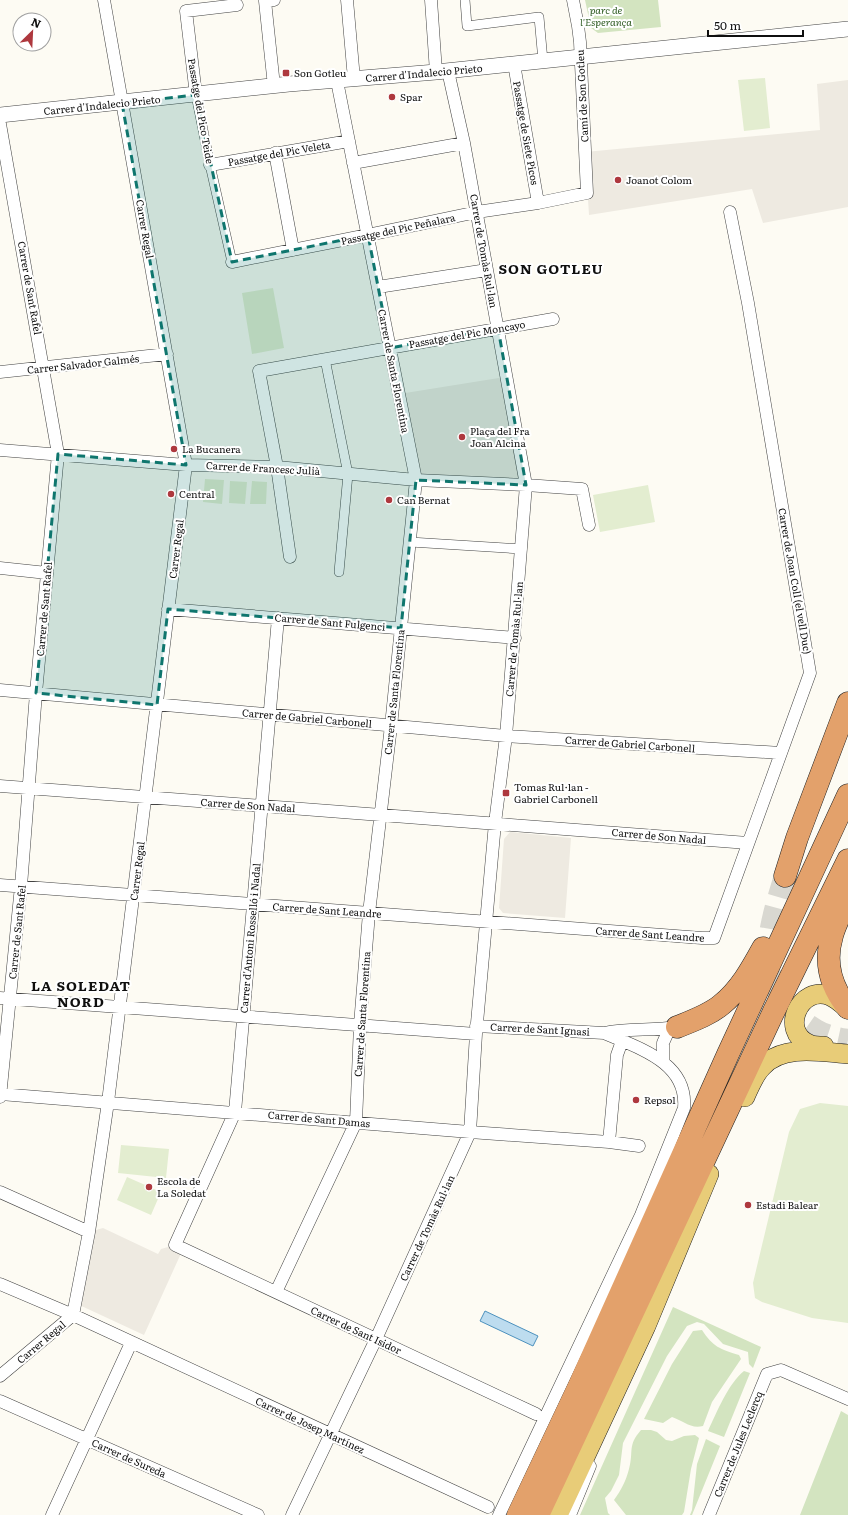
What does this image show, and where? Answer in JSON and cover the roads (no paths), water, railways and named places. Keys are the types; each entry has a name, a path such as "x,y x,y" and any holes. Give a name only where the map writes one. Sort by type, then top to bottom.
{"highway":[{"path":"784,876 848,703"},
{"path":"518,1515 582,1379 812,870 848,795"},
{"path":"538,1515 764,1032 848,860"},
{"path":"672,1030 722,1005 740,986 812,870"},
{"path":"848,884 840,914 832,934 828,956 834,987 848,1008"},
{"path":"641,1215 667,1164 777,927"},
{"path":"753,1080 792,990 814,930"}],"main road":[{"path":"848,1008 830,996 817,994 810,996 800,1004 796,1010 794,1022 797,1034 810,1045 848,1048"},
{"path":"558,1515 643,1333 692,1214 753,1080 763,1065 784,1054 800,1052 848,1054"}],"street":[{"name":"Carrer Regal","path":"0,1376 73,1315 89,1232 108,1102 186,464 104,0"},
{"path":"274,0 265,1 274,86"},
{"path":"347,0 354,80"},
{"name":"Carrer de Tomàs Rul·lan","path":"292,1515 376,1339 470,1132 476,1030 495,823 506,736 515,638 526,485 464,142 442,72 431,0"},
{"path":"465,0 467,26 539,17 543,61"},
{"name":"Camí de Son Gotleu","path":"573,0 578,26 587,193"},
{"name":"Passatge del Pico Teide","path":"232,262 196,95 186,11 237,5"},
{"name":"Carrer d'Indalecio Prieto","path":"0,115 274,86 442,72 580,56 848,29"},
{"name":"Passatge de Siete Picos","path":"514,64 538,203"},
{"name":"Carrer de Santa Florentina","path":"276,1292 356,1122 360,1025 369,913 391,726 416,480 337,81"},
{"name":"Carrer de Sant Rafel","path":"0,124 58,454 36,693 21,886 5,999 0,1095"},
{"name":"Passatge del Pic Veleta","path":"210,165 349,141"},
{"path":"353,163 464,142"},
{"path":"275,153 292,250"},
{"name":"Passatge del Pic Peñalara","path":"232,262 477,212 538,203 587,193"},
{"name":"Carrer de Joan Coll (el vell Duc)","path":"714,938 810,674 749,310 730,212"},
{"path":"378,288 487,270"},
{"name":"Passatge del Pic Moncayo","path":"290,557 277,467 259,371 553,319"},
{"name":"Carrer Salvador Galmés","path":"0,372 167,354"},
{"path":"325,359 348,474 339,572"},
{"name":"Carrer de Francesc Julià","path":"0,450 186,464 277,467 416,480 526,485"},
{"path":"526,485 582,489 589,524"},
{"path":"410,542 522,549"},
{"path":"0,568 47,573"},
{"name":"Carrer de Sant Fulgenci","path":"168,609 515,638"},
{"name":"Carrer d'Antoni Rosselló i Nadal","path":"175,1245 235,1112 278,618"},
{"name":"Carrer de Gabriel Carbonell","path":"0,690 506,736 781,753"},
{"name":"Carrer de Son Nadal","path":"0,786 748,843"},
{"name":"Carrer de Sant Leandre","path":"0,885 134,894 562,928 714,938"},
{"name":"Carrer de Sant Ignasi","path":"5,999 360,1025 604,1033"},
{"path":"604,1033 615,1031 672,1030"},
{"path":"622,1041 672,1030"},
{"path":"663,1062 663,1043 672,1030"},
{"path":"500,1515 641,1215 684,1108 684,1100 680,1084 663,1062 642,1050 604,1033"},
{"path":"609,1142 617,1055 622,1041"},
{"name":"Carrer de Sant Damas","path":"0,1095 235,1112 609,1142 639,1146"},
{"path":"0,1192 89,1232"},
{"path":"570,1515 596,1452 651,1329 684,1243 692,1214"},
{"name":"Carrer de Sant Isidor","path":"175,1245 536,1414"},
{"path":"0,1284 73,1315"},
{"name":"Carrer de Josep Martínez","path":"73,1315 488,1507"},
{"path":"52,1515 131,1343"},
{"name":"Carrer de Jules Leclercq","path":"709,1515 767,1374 781,1370 848,1400"},
{"name":"Carrer de Sureda","path":"0,1401 258,1515"}],"water":[{"path":"485,1311 538,1336 533,1346 480,1321"}],"tunnel":[{"path":"785,876 774,916 768,947 769,968 772,979 783,1000 798,1017 824,1034 848,1040"}],"place":[{"name":"Son Gotleu","path":"286,73"},
{"name":"Spar","path":"392,97"},
{"name":"Joanot Colom","path":"618,180"},
{"name":"Plaça del Fra Joan Alcina","path":"462,437"},
{"name":"La Bucanera","path":"174,449"},
{"name":"Central","path":"171,494"},
{"name":"Can Bernat","path":"389,500"},
{"name":"Tomas Rul·lan - Gabriel Carbonell","path":"506,793"},
{"name":"Repsol","path":"636,1100"},
{"name":"Escola de La Soledat","path":"149,1187"},
{"name":"Estadi Balear","path":"748,1205"}],"district":[{"name":"SON GOTLEU","path":"551,269"},
{"name":"LA SOLEDAT NORD","path":"81,994"}],"park label":[{"name":"parc de l'Esperança","path":"606,16"}]}
